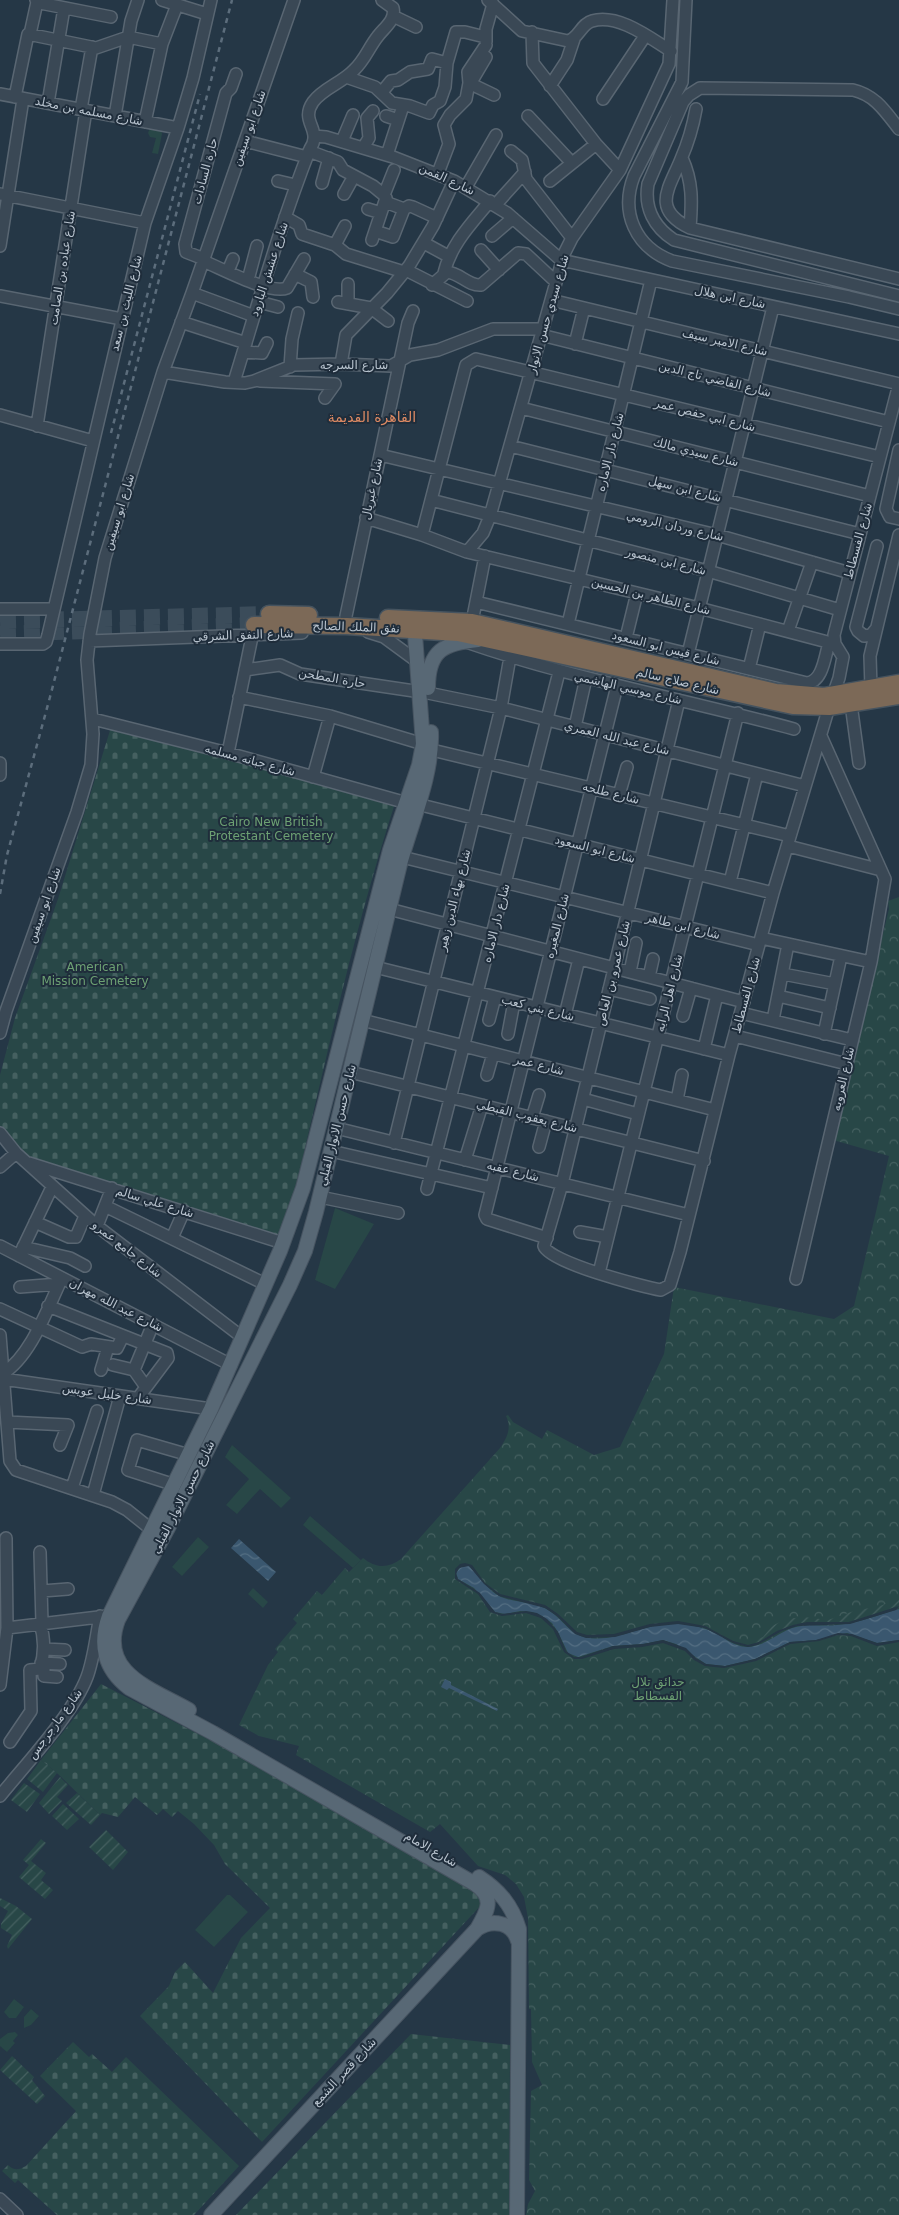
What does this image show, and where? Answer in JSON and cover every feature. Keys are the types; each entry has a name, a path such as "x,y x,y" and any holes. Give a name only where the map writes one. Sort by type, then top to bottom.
{"highway":[{"name":"نفق الملك الصالح","path":"269,614 346,625"},
{"name":"نفق الملك الصالح","path":"253,630 346,625 414,624 464,629"},
{"name":"شارع صلاح سالم","path":"464,629 491,639 773,703 800,707 831,701 871,688 899,683"},
{"name":"شارع صلاح سالم","path":"464,629 776,692 812,696 831,701 851,704 899,696"}],"main road":[{"name":"شارع حسن الانوار القبلي","path":"109,1617 301,1260 311,1231 427,747 424,693 414,624"},
{"name":"شارع حسن الانوار القبلي","path":"424,693 428,672 435,656 448,646 464,629"},
{"name":"شارع حسن الانوار القبلي","path":"109,1617 189,1456 205,1439 211,1409 282,1247 306,1178 390,850 412,804"},
{"path":"282,1247 301,1260"},
{"name":"شارع الامام","path":"109,1617 114,1632 116,1654 124,1671 137,1681 451,1860 514,1912 519,1929 517,2215"},
{"path":"477,1929 493,1895"},
{"path":"477,1929 488,1923 500,1923 510,1928 519,1943"},
{"name":"شارع قصر الشمع","path":"211,2215 477,1929"}],"street":[{"path":"87,12 90,0"},
{"path":"115,116 128,37 138,0"},
{"path":"162,0 207,14"},
{"name":"شارع الليث بن سعد","path":"0,644 46,642 145,224 193,78 210,0"},
{"name":"شارع ابو سيفين","path":"0,1033 91,765 92,719 88,678 89,641 105,558 163,372 294,0"},
{"name":"شارع سيدي حسن الانوار","path":"467,552 483,533 490,516 522,408 561,260 572,238 620,170 669,64 673,0"},
{"path":"686,0 682,78 678,100 648,184 647,201 651,216 663,232 674,240 899,296"},
{"path":"0,246 4,195 19,98 26,36 30,34 37,1 69,5 87,12 111,16"},
{"path":"491,1 522,31 564,40 574,39"},
{"path":"438,173 449,144 444,125 450,115 466,99 471,81 489,52 485,41 491,1"},
{"path":"48,103 59,40 69,5"},
{"path":"145,122 162,44 177,5"},
{"path":"389,5 416,27"},
{"path":"314,136 308,118 312,103 322,92 346,77 363,60 388,25 389,5"},
{"path":"550,86 567,60 574,39 587,23 597,20 622,24 671,51"},
{"path":"346,77 375,87 392,103 429,113 433,105 440,101 445,87 447,63 456,32 466,32 485,41"},
{"path":"532,32 532,59 550,86 596,144 620,170"},
{"path":"30,34 92,47 103,47 116,40 128,37 162,44"},
{"path":"603,99 645,36"},
{"name":"شارع عباده بن الصامت","path":"37,426 72,208 92,47"},
{"path":"382,92 391,81 398,80 410,72 428,69 432,59 447,63"},
{"name":"حارة السادات","path":"204,260 189,255 186,252 185,244 226,93 231,88 236,74"},
{"path":"471,81 494,95"},
{"path":"899,129 878,102 862,92 853,90 705,87 695,90 678,100 634,176 629,193 628,210 633,227 649,248 664,258 857,298 899,310"},
{"name":"شارع مسلمه بن مخلد","path":"0,94 178,128"},
{"path":"387,155 398,120 408,106"},
{"path":"696,109 682,158 668,184 666,197 672,214 679,222 690,228 899,279"},
{"path":"363,148 369,138 367,118 373,111"},
{"path":"342,141 353,115"},
{"path":"386,116 398,120"},
{"path":"528,116 571,162"},
{"path":"466,187 496,135"},
{"name":"شارع القمن","path":"314,136 342,141 387,155 438,173 466,187 494,202 561,260"},
{"name":"شارع عشش البارود","path":"234,382 295,185 314,136"},
{"path":"245,140 329,158 338,162 342,170 374,186 388,203 411,206 437,218"},
{"path":"550,181 571,162 596,144"},
{"path":"511,151 522,160 526,179 534,192 572,238"},
{"path":"322,183 329,158"},
{"path":"682,158 692,190 690,228"},
{"path":"394,170 374,235 393,237 411,206"},
{"path":"432,285 444,273 448,256 456,242 525,172"},
{"path":"344,194 354,176"},
{"path":"278,181 295,185"},
{"path":"341,364 346,335 405,271 424,243 454,181"},
{"path":"4,195 145,224"},
{"path":"368,209 381,213"},
{"path":"285,218 298,225 302,234 335,245 346,254 405,271 467,301"},
{"path":"492,236 513,218"},
{"path":"335,245 345,226"},
{"path":"424,243 448,256"},
{"path":"248,280 257,246"},
{"path":"762,262 766,246"},
{"path":"697,266 704,258 702,248"},
{"path":"480,250 499,270"},
{"path":"444,273 451,272 478,285 484,283 521,252 526,254 556,282"},
{"path":"718,270 716,261 721,253"},
{"path":"228,271 232,258"},
{"path":"204,260 264,286 284,289 287,288 304,259"},
{"name":"شارع ابن هلال","path":"561,260 899,334"},
{"path":"294,274 311,282 313,297"},
{"name":"شارع دار الاماره","path":"568,624 651,280"},
{"path":"348,284 343,303 371,308 388,321"},
{"path":"192,292 254,316"},
{"path":"0,296 122,319"},
{"name":"شارع الامير سيف","path":"551,300 899,384"},
{"path":"259,302 278,307"},
{"path":"688,654 773,307"},
{"path":"575,344 584,308"},
{"name":"شارع غبريال","path":"346,625 366,518 408,323 413,311"},
{"path":"290,366 292,339 298,313"},
{"path":"181,322 244,348 262,353 267,343"},
{"name":"شارع السرجه","path":"163,372 234,382 254,382 290,366 341,364 391,366 410,355 438,350 493,329 542,332"},
{"name":"شارع القاضي تاج الدين","path":"542,332 575,344 889,422"},
{"name":"شارع ابي حفص عمر","path":"439,470 468,362 476,359 880,457"},
{"path":"254,382 335,384 325,398"},
{"name":"شارع الفسطاط","path":"599,1273 661,1290 670,1284 773,893 839,678 843,657 832,644 899,384"},
{"name":"شارع سيدي مالك","path":"522,408 614,433 870,496"},
{"path":"0,415 93,441"},
{"name":"شارع ابن سهل","path":"510,446 860,534"},
{"path":"899,450 886,509 890,517 899,519"},
{"name":"شارع وردان الرومي","path":"380,455 499,485 717,535 850,573"},
{"path":"422,534 439,470"},
{"name":"شارع ابن منصور","path":"431,500 708,571 840,610"},
{"name":"شارع الطاهر بن الحسين","path":"366,518 422,534 467,552 580,578 832,644"},
{"path":"871,688 869,661 899,535"},
{"path":"876,629 871,635 864,636 856,627 877,546"},
{"path":"464,629 476,602 484,556"},
{"path":"788,631 812,562"},
{"path":"626,638 637,593"},
{"name":"شارع قيس ابو السعود","path":"476,602 812,683 818,678 832,644"},
{"path":"0,609 54,609"},
{"path":"749,669 760,624"},
{"path":"346,625 384,637 418,662"},
{"name":"شارع موسي الهاشمي","path":"464,629 510,657 559,672 738,713 794,729"},
{"path":"228,753 253,630"},
{"name":"شارع النفق الشرقي","path":"89,641 253,630"},
{"name":"شارع بهاء الدين زهير","path":"394,1142 488,763 501,708 510,657"},
{"name":"حارة المطحن","path":"245,670 280,665 300,674 424,693"},
{"name":"شارع دار الاماره","path":"427,1190 433,1174 559,672"},
{"path":"575,730 586,678"},
{"name":"شارع المغيره","path":"546,1242 485,1217 617,686"},
{"name":"شارع عبد الله العمري","path":"424,693 547,719 575,730 604,734 806,786"},
{"name":"شارع طلحه","path":"239,697 330,716 427,747 744,825 789,841"},
{"name":"شارع عمرو بن العاص","path":"546,1242 576,1129 679,700"},
{"path":"851,704 859,763"},
{"name":"شارع اهل الرايه","path":"599,1273 738,713"},
{"path":"313,777 330,716"},
{"name":"شارع جبانه مسلمه","path":"92,719 228,753 412,804"},
{"path":"821,736 883,874"},
{"path":"0,763 0,775"},
{"path":"620,795 627,767"},
{"path":"730,882 757,774"},
{"name":"شارع ابو السعود","path":"412,804 773,893"},
{"path":"789,841 883,874"},
{"name":"شارع ابن طاهر","path":"402,857 685,926 760,941 788,944 870,962"},
{"name":"شارع العروبه","path":"796,1279 870,962 883,874"},
{"path":"389,909 717,995 773,1020 852,1040"},
{"path":"630,972 636,943"},
{"path":"773,1020 788,944"},
{"path":"824,1034 841,956"},
{"path":"565,1014 579,959"},
{"path":"649,977 653,960"},
{"name":"شارع بني كعب","path":"375,967 729,1056"},
{"path":"782,974 835,984"},
{"path":"683,1016 690,988"},
{"path":"609,989 650,999"},
{"path":"704,1049 717,995"},
{"path":"778,996 830,1008"},
{"path":"489,1020 495,997"},
{"path":"508,1034 514,1002"},
{"name":"شارع عمر","path":"362,1020 716,1110"},
{"path":"735,1036 847,1064"},
{"path":"487,1074 493,1054"},
{"name":"شارع يعقوب القبطي","path":"350,1072 704,1160"},
{"path":"677,1100 682,1074"},
{"path":"532,1118 539,1095"},
{"path":"583,1100 638,1114"},
{"path":"465,1160 482,1105"},
{"path":"539,1147 546,1121"},
{"name":"شارع عقبه","path":"336,1128 465,1160 497,1166 689,1215"},
{"path":"0,1133 16,1153 0,1167"},
{"path":"331,1151 492,1188"},
{"name":"شارع جامع عمرو","path":"16,1153 96,1226 242,1337"},
{"name":"شارع علي سالم","path":"25,1162 184,1211 282,1247"},
{"path":"52,1187 21,1251 70,1258 84,1266"},
{"path":"96,1226 112,1188"},
{"path":"320,1197 398,1213"},
{"path":"105,1206 265,1284"},
{"path":"172,1238 184,1211"},
{"path":"35,1222 69,1237 76,1237 85,1216"},
{"path":"580,1232 608,1237"},
{"path":"546,1242 547,1251 576,1265 599,1273"},
{"name":"شارع عبد الله مهران","path":"0,1246 21,1251 61,1281 153,1324 231,1365"},
{"path":"20,1287 61,1281"},
{"path":"2,1376 16,1364 38,1327 61,1281"},
{"path":"48,1306 168,1355 168,1358 138,1398"},
{"path":"0,1309 82,1347 91,1344 117,1348 123,1336"},
{"path":"134,1370 153,1324"},
{"path":"0,1335 10,1462 16,1470 92,1495 127,1510 152,1530"},
{"path":"101,1370 108,1347"},
{"path":"113,1365 134,1370 146,1387"},
{"name":"شارع خليل عويس","path":"2,1376 211,1409"},
{"path":"92,1495 120,1396"},
{"path":"72,1488 97,1411"},
{"path":"7,1422 68,1425 60,1445"},
{"path":"175,1485 129,1470 128,1468 139,1439 189,1456"},
{"path":"0,1685 7,1628 6,1538"},
{"path":"40,1552 41,1623 44,1648 41,1665 44,1668 44,1676 58,1677"},
{"path":"42,1591 68,1589"},
{"path":"7,1628 109,1617"},
{"name":"شارع مارجرجس","path":"0,1796 62,1718 80,1691 109,1617"},
{"path":"44,1648 65,1650"},
{"path":"10,1742 31,1711 30,1670 41,1665 60,1664"},
{"path":"0,2199 12,2213"}],"green space":[{"path":"150,128 161,128 162,134 158,154 152,153 156,138 150,137 148,133"},
{"path":"112,724 396,800 363,910 283,1243 25,1162 0,1126 0,1075 15,1018 58,899"},
{"name":"حدائق تلال الفسطاط","path":"899,897 899,2215 526,2215 528,2204 535,2191 529,2180 531,2091 542,2085 532,2062 531,2009 529,2009 528,1918 524,1897 516,1884 505,1875 478,1866 440,1824 430,1832 296,1755 299,1746 259,1736 239,1725 268,1665 278,1652 275,1649 297,1623 293,1619 317,1591 322,1595 345,1568 349,1572 363,1558 372,1564 382,1566 401,1559 500,1448 508,1433 509,1425 506,1416 508,1415 513,1422 542,1439 547,1430 594,1455 620,1447 664,1354 674,1287 834,1319 854,1306 889,1156 833,1140 889,909 888,901"},
{"path":"335,1208 374,1224 335,1289 315,1280"},
{"path":"232,1445 291,1498 281,1508 260,1489 237,1514 226,1505 249,1479 225,1457"},
{"path":"310,1516 361,1560 353,1568 303,1525"},
{"path":"198,1537 209,1547 182,1576 172,1567"},
{"path":"253,1588 268,1602 263,1608 248,1594"},
{"path":"899,1598 899,1605 870,1616 848,1621 801,1623 748,1645 751,1641 763,1637 772,1626 786,1619 804,1617 828,1620 854,1611 880,1606"},
{"path":"101,1684 297,1785 479,1893 483,1903 262,2142 140,2016 169,1986 175,1972 185,1962 213,1993 241,1938 270,1908 225,1864 214,1845 194,1824 178,1811 172,1817 163,1809 157,1815 135,1797 118,1817 102,1813 100,1815 41,1760"},
{"path":"41,1760 57,1773 43,1792 27,1779"},
{"path":"60,1777 68,1785 57,1797 62,1801 49,1814 39,1803"},
{"path":"24,1783 40,1794 27,1812 11,1800"},
{"path":"77,1793 100,1815 91,1825 66,1803"},
{"path":"63,1804 79,1819 67,1830 52,1816"},
{"path":"106,1830 128,1852 113,1870 89,1847"},
{"path":"41,1839 46,1843 31,1861 46,1873 41,1880 53,1890 45,1899 19,1877 29,1865 23,1860"},
{"path":"227,1895 230,1895 248,1912 214,1947 195,1930"},
{"path":"0,1898 16,1906 32,1919 8,1949 7,1946 12,1935 1,1928 1,1924 8,1911 0,1906"},
{"path":"14,1999 24,2007 16,2018 9,2018 4,2012"},
{"path":"31,2009 39,2016 31,2025 24,2028 24,2017"},
{"path":"15,2032 18,2035 13,2041 15,2043 7,2052 0,2046 0,2039 8,2033"},
{"path":"411,2034 510,2045 509,2215 236,2215"},
{"path":"73,2042 89,2057 92,2054 112,2072 126,2057 239,2166 194,2215 57,2215 18,2180 15,2183 2,2171 8,2165 17,2169 26,2166 76,2111 40,2076"},
{"path":"12,2056 34,2077 32,2080 45,2096 37,2104 0,2070"}],"water":[{"path":"239,1539 276,1572 268,1581 231,1548"},
{"path":"462,1566 469,1566 487,1587 501,1597 545,1608 574,1633 584,1637 605,1638 658,1625 680,1624 708,1630 733,1644 747,1647 766,1642 796,1627 845,1624 899,1609 899,1640 877,1643 847,1633 816,1640 790,1642 755,1659 725,1666 706,1664 676,1644 663,1640 643,1644 613,1646 578,1657 568,1653 552,1623 542,1616 532,1612 520,1611 505,1614 495,1612 474,1588 458,1579 456,1572"},
{"path":"445,1679 451,1682 451,1685 498,1709 497,1711 449,1688 447,1690 441,1687"}],"pier":[{"path":"460,1564 472,1565 485,1583 500,1594 545,1605 558,1614 577,1632 587,1635 614,1634 650,1624 678,1621 705,1626 733,1641 748,1645 759,1642 777,1631 793,1625 807,1622 849,1622 899,1606 896,1610 850,1624 797,1626 782,1631 757,1645 748,1647 733,1643 705,1628 678,1624 650,1627 615,1637 586,1638 575,1634 557,1616 545,1608 499,1596 484,1584 469,1566 459,1568 456,1574 458,1579 480,1593 495,1612 502,1614 526,1611 537,1613 547,1619 558,1632 566,1651 574,1657 581,1657 613,1646 643,1644 663,1640 686,1648 696,1658 706,1664 725,1666 755,1659 790,1642 816,1640 838,1633 852,1634 877,1643 899,1640 899,1642 877,1646 851,1636 838,1635 819,1641 790,1644 756,1661 724,1668 705,1666 694,1660 685,1651 663,1643 614,1649 582,1659 574,1659 564,1652 553,1629 541,1618 526,1613 502,1616 490,1612 478,1594 455,1579 455,1569"}],"tunnel":[{"path":"0,621 269,614"},
{"path":"0,634 254,625"}],"railway":[{"path":"0,894 7,855 232,0"},
{"path":"111,433 200,94"}],"district":[{"name":"القاهرة القديمة","path":"372,417"}],"park label":[{"name":"Cairo New British Protestant Cemetery","path":"271,829"},
{"name":"American Mission Cemetery","path":"95,974"}]}
